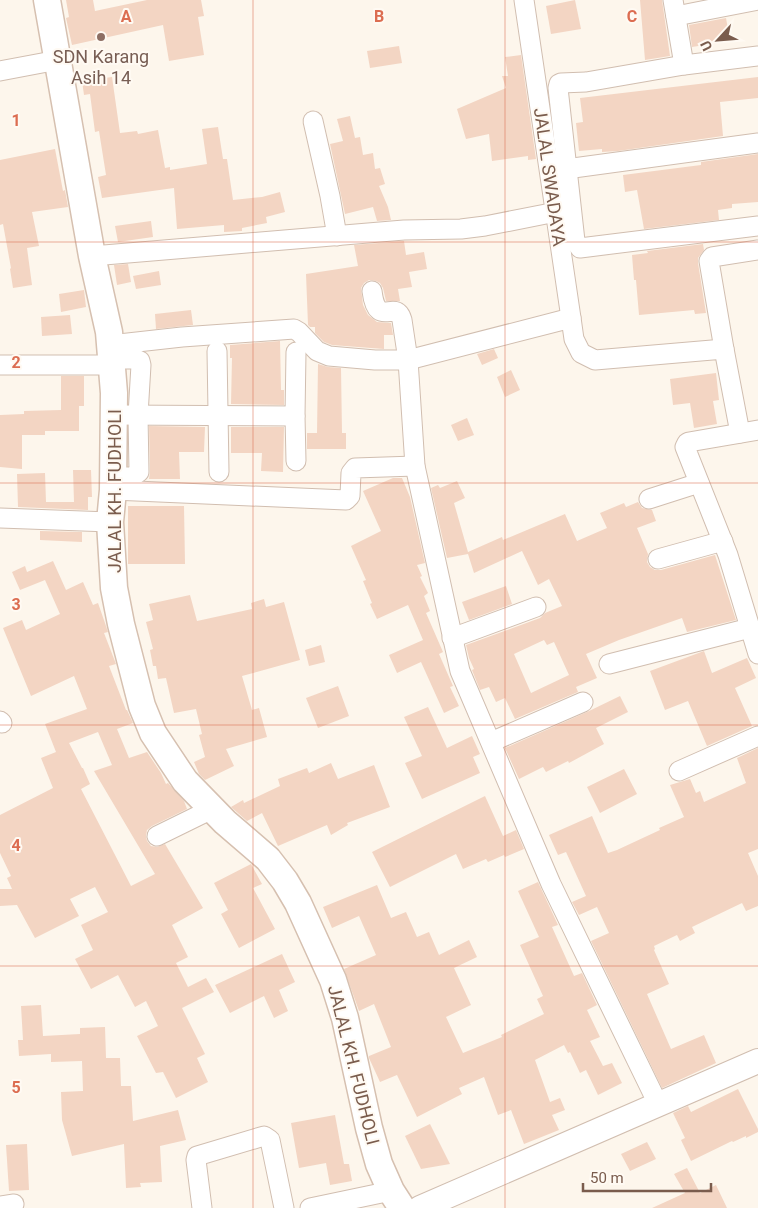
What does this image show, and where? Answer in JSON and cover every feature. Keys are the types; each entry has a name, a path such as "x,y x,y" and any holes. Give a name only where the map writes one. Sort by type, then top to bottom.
{"main road":[{"name":"JALAL KH. FUDHOLI","path":"47,0 92,256 126,415 113,483 110,522 114,588 121,624 142,706 153,733 165,754 185,781 212,809 268,859 285,881 314,934 345,1018 369,1128 380,1164 396,1199"}],"street":[{"name":"JALAL SWADAYA","path":"524,0 574,339 581,353 595,360 724,349"},
{"path":"684,65 675,8 758,0"},
{"path":"758,56 684,65 586,82 558,84 575,241 580,248 758,226"},
{"path":"0,71 58,60"},
{"path":"313,122 337,236"},
{"path":"566,169 758,143"},
{"path":"92,256 404,230 461,229 556,212"},
{"path":"758,250 712,258 709,261 724,349 749,432 687,443 686,449 722,541 758,654"},
{"path":"372,291 374,305 378,310 400,314 408,360 415,466 460,671 551,884 658,1104"},
{"path":"0,365 112,356 182,337 294,329 318,351 329,356 374,360 408,360 571,318"},
{"path":"216,351 219,472"},
{"path":"296,352 296,461"},
{"path":"126,415 295,416"},
{"path":"113,483 346,500 350,496 351,473 355,468 415,466"},
{"path":"649,499 699,483"},
{"path":"0,518 110,522"},
{"path":"658,559 722,541"},
{"path":"452,638 536,606"},
{"path":"609,664 750,628"},
{"path":"491,742 583,702"},
{"path":"679,771 758,736"},
{"path":"157,836 212,809"},
{"path":"420,1208 758,1061"},
{"path":"202,1208 197,1156 264,1136 270,1140 284,1208"},
{"path":"310,1208 396,1199"}],"building":[{"name":"SDN Karang Asih 14","path":"66,0 93,0 95,11 147,0 201,0 204,16 198,17 204,55 169,61 163,25 72,45 66,18 69,17"},
{"path":"575,0 581,29 551,34 546,6"},
{"path":"640,0 662,0 670,56 645,60"},
{"path":"726,18 730,41 692,47 689,25"},
{"path":"399,46 402,63 370,68 367,51"},
{"path":"521,55 536,159 528,160 528,156 492,161 489,134 466,139 457,109 506,88 502,76 508,76 505,57"},
{"path":"112,77 120,133 137,131 138,134 158,130 165,168 170,167 170,170 207,164 202,129 218,127 223,159 227,159 233,200 262,197 280,192 285,212 266,217 267,223 242,228 242,231 224,232 224,225 177,229 174,188 102,198 98,177 106,175 99,131 95,132 90,94 84,95 82,81"},
{"path":"758,77 758,98 720,102 723,136 618,151 602,152 602,149 579,151 576,123 583,122 580,98"},
{"path":"350,116 355,138 360,137 363,155 373,153 375,169 380,168 385,184 379,186 391,220 377,221 373,207 345,214 330,144 343,141 337,119"},
{"path":"55,149 68,207 32,212 39,246 27,248 32,285 13,288 3,224 0,225 0,160"},
{"path":"758,154 758,202 732,204 732,208 718,210 719,220 644,229 637,190 625,192 623,175 701,165 701,162"},
{"path":"151,221 153,237 118,242 115,226"},
{"path":"404,241 406,255 424,252 427,269 409,272 412,287 398,289 400,301 386,301 383,288 376,281 369,280 361,288 363,305 368,315 377,322 391,323 393,335 384,335 384,349 332,345 324,342 315,333 315,327 308,325 306,274 358,266 354,245"},
{"path":"703,244 704,250 698,258 698,263 706,313 695,314 694,310 639,315 632,255 648,253 647,251"},
{"path":"128,264 131,282 117,285 114,265"},
{"path":"159,271 161,285 136,289 133,276"},
{"path":"84,290 86,307 61,312 59,294"},
{"path":"191,310 193,325 156,329 155,314"},
{"path":"70,315 72,334 42,336 41,317"},
{"path":"280,341 281,390 284,390 284,405 231,404 232,358 230,358 230,345"},
{"path":"494,349 498,358 482,365 477,354"},
{"path":"318,364 341,368 342,433 346,433 346,449 307,449 307,433 317,433"},
{"path":"511,370 520,390 505,397 497,377"},
{"path":"716,373 719,400 713,401 717,424 694,428 690,403 673,405 670,379"},
{"path":"61,376 84,376 84,406 79,406 79,431 45,431 45,435 22,435 22,469 0,467 0,415 24,414 24,411 61,410"},
{"path":"467,418 474,435 458,441 451,425"},
{"path":"149,426 205,427 204,452 179,452 180,479 149,479"},
{"path":"231,427 284,427 283,472 261,471 262,453 231,453"},
{"path":"73,470 91,470 92,497 88,497 88,510 18,507 17,474 45,473 46,502 74,502"},
{"path":"393,478 402,478 410,497 425,563 417,565 422,576 420,577 428,593 424,596 430,611 426,613 443,652 439,654 453,686 450,687 459,706 444,713 421,662 397,673 389,655 423,640 408,605 377,619 363,581 366,580 351,546 381,531 363,491"},
{"path":"457,481 465,498 454,503 468,552 502,537 503,540 565,514 577,541 607,528 600,513 624,503 626,507 638,502 642,508 652,510 656,521 637,528 648,554 647,562 650,567 655,570 661,570 715,555 736,620 687,632 682,618 619,640 586,654 597,678 576,687 578,692 515,719 505,698 496,702 489,687 480,690 472,670 474,669 466,645 540,618 545,613 562,606 549,579 538,585 522,551 474,573 468,554 447,558 431,488 438,485 440,488","holes":["544,640 547,645 554,642 569,675 531,693 514,654"]},
{"path":"128,506 184,506 185,564 128,564"},
{"path":"40,531 82,532 82,542 40,540"},
{"path":"53,561 66,590 83,582 93,605 98,603 108,632 104,633 116,664 109,666 133,723 117,729 129,758 147,752 166,784 168,783 184,801 187,809 152,826 147,830 146,836 151,846 157,847 165,844 203,908 172,925 188,957 176,963 188,987 206,978 214,992 182,1008 205,1054 197,1058 208,1082 176,1098 163,1072 156,1073 137,1036 158,1026 146,1001 135,1007 118,975 91,989 75,959 93,950 81,925 108,912 95,887 70,899 79,916 35,938 17,905 0,906 0,889 12,889 7,878 11,876 0,853 0,815 53,788 41,758 56,752 45,724 87,709 74,676 31,696 3,628 22,620 26,630 60,614 45,580 20,590 12,572 25,566 27,572","holes":["98,732 112,765 94,771 155,874 131,886 81,789 90,784 69,743"]},
{"path":"506,586 512,604 469,620 462,602"},
{"path":"190,595 197,621 252,609 251,603 264,599 266,607 284,602 300,660 242,676 252,710 259,708 267,737 226,749 234,766 205,780 199,774 194,762 205,757 199,735 202,734 196,709 174,713 166,678 158,679 156,666 153,666 150,650 153,649 146,622 153,620 149,604"},
{"path":"321,645 325,662 309,666 305,650"},
{"path":"704,651 712,673 747,658 756,678 735,688 752,726 707,746 688,701 665,710 650,671"},
{"path":"338,686 349,716 318,728 306,698"},
{"path":"620,696 628,712 596,728 604,744 569,763 568,761 546,772 543,767 519,779 505,748"},
{"path":"428,707 447,748 472,736 480,754 473,757 480,773 422,799 405,763 422,756 404,717"},
{"path":"758,748 758,849 748,853 758,876 758,906 746,911 742,903 692,927 695,933 680,941 677,935 654,946 669,984 647,994 671,1049 704,1035 716,1063 662,1088 591,941 609,933 597,907 579,915 572,902 586,896 566,852 558,855 549,835 592,816 608,853 617,850 684,817 670,785 690,779 696,793 700,791 704,802 746,783 737,758"},
{"path":"331,763 338,779 374,765 390,807 347,823 348,825 331,835 327,825 278,846 262,813 247,821 231,807 243,800 244,803 280,786 278,779 307,768 309,773"},
{"path":"624,769 637,794 600,813 587,787"},
{"path":"485,796 503,836 516,830 524,849 488,862 486,859 463,869 456,854 390,887 372,852"},
{"path":"251,864 262,884 253,888 275,929 239,948 221,914 228,910 214,883"},
{"path":"538,882 558,925 552,927 574,976 582,973 597,1005 587,1010 600,1037 590,1041 603,1066 612,1063 622,1083 598,1095 586,1070 580,1073 570,1052 568,1053 564,1045 535,1060 550,1102 560,1098 565,1110 552,1115 559,1130 524,1144 511,1110 498,1115 484,1077 459,1088 462,1094 417,1117 397,1075 380,1082 369,1058 369,1056 391,1047 374,1004 359,1011 344,969 376,955 359,916 332,928 323,907 377,885 391,918 406,912 417,937 429,932 439,955 469,940 477,957 454,968 471,1005 446,1017 463,1053 502,1037 501,1035 544,1014 537,999 543,996 520,945 539,937 518,891"},
{"path":"282,954 295,982 279,990 288,1011 274,1018 264,996 230,1013 215,985"},
{"path":"41,1005 43,1036 80,1034 80,1028 105,1027 106,1058 120,1058 121,1086 131,1086 133,1121 178,1110 186,1140 160,1146 162,1182 140,1183 141,1187 126,1188 124,1144 72,1156 62,1120 61,1092 83,1091 82,1061 51,1062 51,1054 19,1056 18,1040 23,1040 21,1006"},
{"path":"738,1089 758,1132 746,1138 746,1136 732,1141 691,1161 681,1140 685,1138 673,1113 688,1106 691,1112"},
{"path":"335,1115 344,1164 349,1164 352,1181 330,1185 326,1163 299,1168 291,1123"},
{"path":"430,1124 450,1164 421,1169 405,1136"},
{"path":"647,1142 656,1159 630,1171 621,1154"},
{"path":"27,1144 29,1190 9,1191 6,1145"},
{"path":"687,1168 700,1193 716,1185 727,1208 652,1208 685,1193 674,1174"}],"place":[{"name":"SDN Karang Asih 14","path":"101,37"}]}
